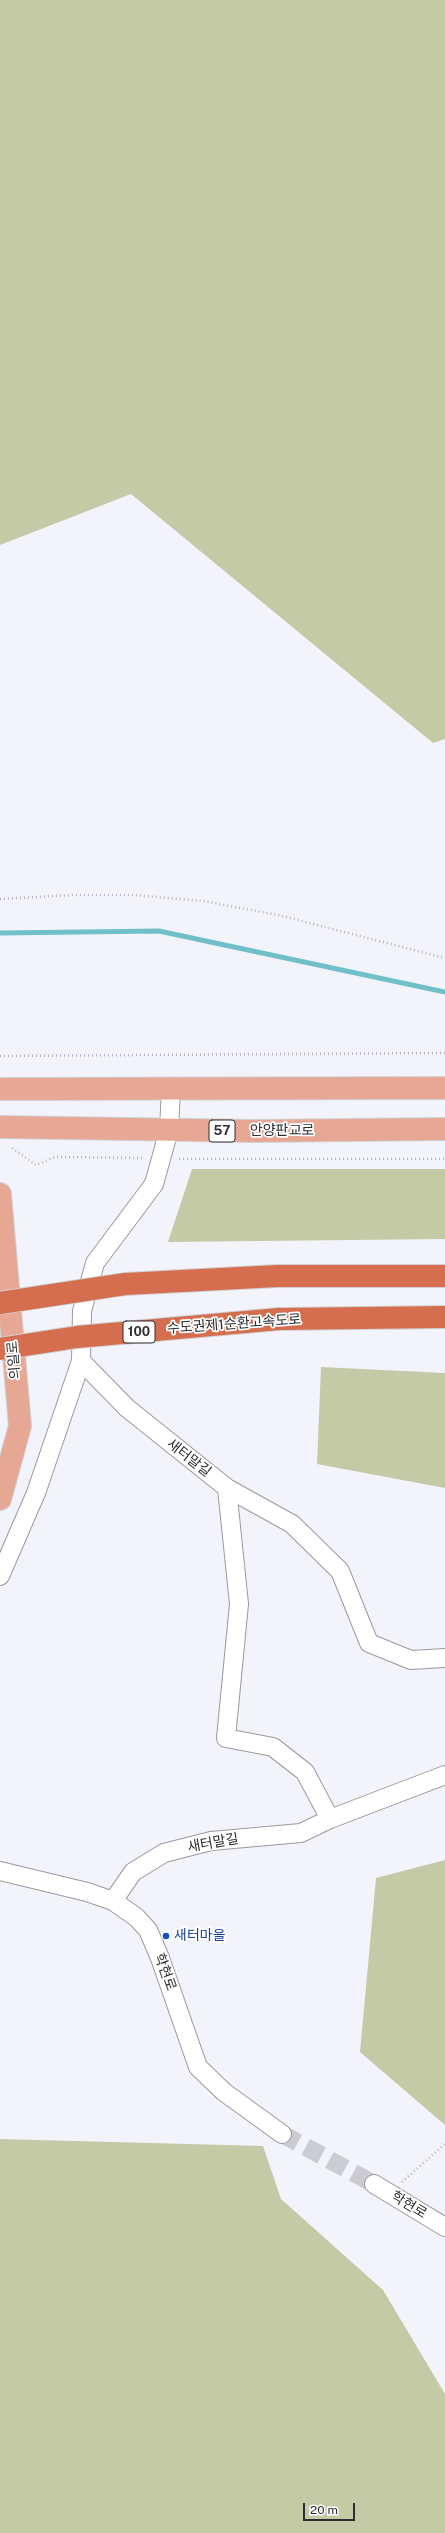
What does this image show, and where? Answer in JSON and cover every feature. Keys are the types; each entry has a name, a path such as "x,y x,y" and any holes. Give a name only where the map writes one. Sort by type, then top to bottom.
{"highway":[{"path":"0,1303 125,1284 277,1276 445,1276"},
{"name":"수도권제1순환고속도로","path":"0,1350 77,1337 279,1319 445,1317"}],"main road":[{"path":"0,1090 171,1088 445,1088"},
{"name":"안양판교로","path":"0,1127 169,1130 445,1129"},
{"name":"의일로","path":"0,1194 20,1426 0,1499"}],"street":[{"path":"0,1576 36,1493 81,1361 82,1311 95,1263 154,1184 169,1130 171,1088"},
{"name":"새터말길","path":"81,1361 127,1408 227,1488 292,1524 340,1571 369,1643 411,1660 445,1658"},
{"path":"227,1488 239,1604 226,1738 273,1747 305,1772 330,1819"},
{"name":"새터말길","path":"113,1901 133,1872 164,1853 211,1841 301,1833 330,1819 445,1775"},
{"name":"학현로","path":"0,1871 87,1892 113,1901 136,1917 148,1930 198,2067 224,2092 282,2134"},
{"name":"학현로","path":"374,2184 445,2227"}],"path":[{"path":"0,899 72,895 133,895 203,901 278,915 445,958"},
{"path":"0,1056 445,1053"},
{"path":"7,1148 14,1148 36,1165 55,1157 161,1159 445,1159"},
{"path":"391,2194 445,2144"}],"green space":[{"path":"0,0 445,0 445,739 433,743 131,494 0,545"},
{"path":"192,1169 445,1169 445,1239 168,1242"},
{"path":"321,1367 445,1373 445,1488 317,1464"},
{"path":"445,1860 445,2125 360,2052 376,1878"},
{"path":"0,2139 263,2146 281,2199 383,2290 445,2394 445,2533 0,2533"}],"waterway":[{"path":"0,933 159,931 445,992"}],"tunnel":[{"path":"282,2134 374,2184"}],"place":[{"name":"새터마을","path":"166,1936"}]}
